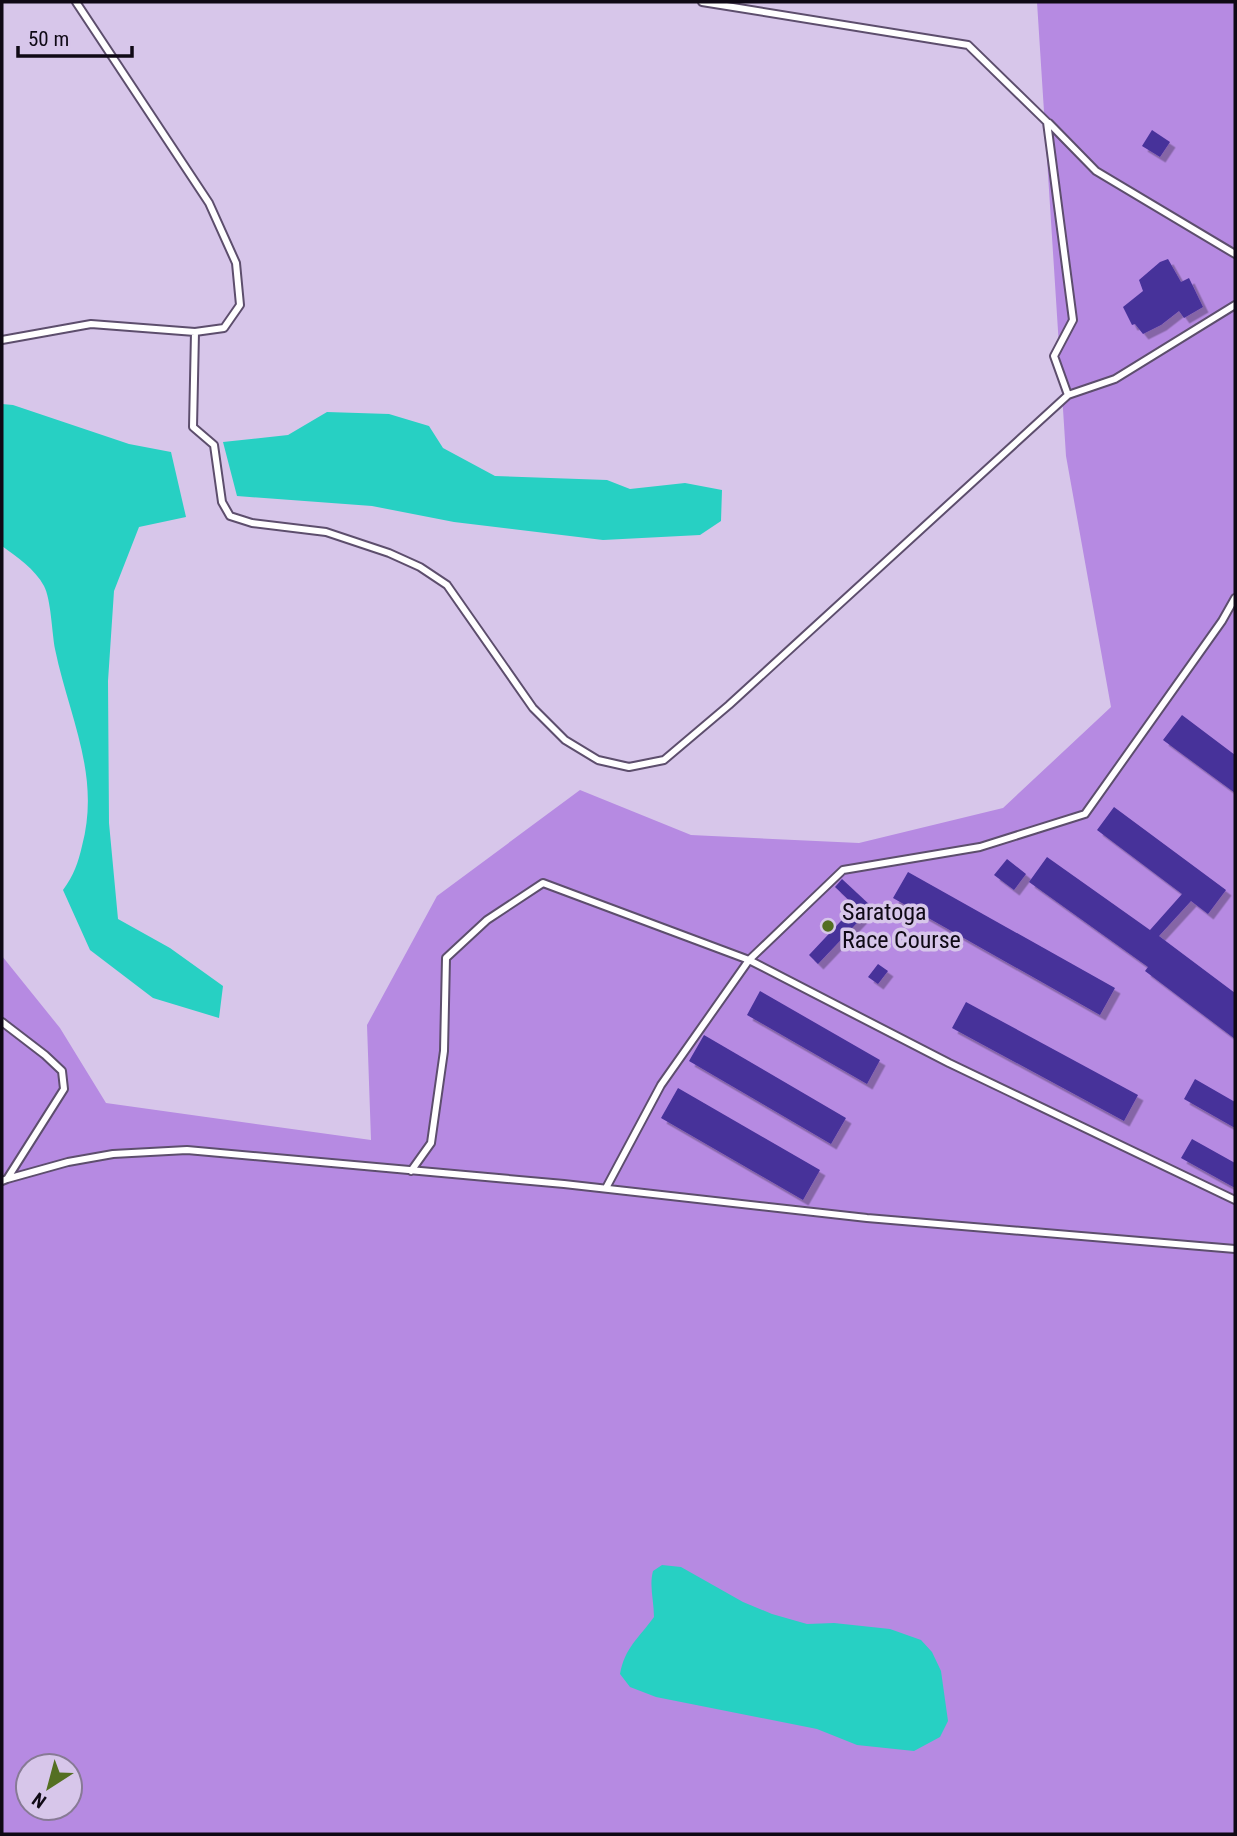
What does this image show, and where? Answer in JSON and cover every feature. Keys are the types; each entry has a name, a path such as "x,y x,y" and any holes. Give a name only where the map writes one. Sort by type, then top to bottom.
{"lane":[{"path":"2,340 91,324 195,332 224,328 240,305 236,263 209,203 76,2"},
{"path":"702,2 968,45 1096,171 1235,254"},
{"path":"1048,121 1073,320 1054,356 1068,395"},
{"path":"195,332 194,427 214,445 222,502 230,516 252,523 326,532 420,566 447,585 533,708 565,740 598,760 629,767 664,760 729,705 1068,395 1115,379 1235,305"},
{"path":"606,1188 661,1085 749,960 843,870 980,847 1085,814 1235,598"},
{"path":"411,1171 430,1143 444,1051 446,958 487,920 543,883 749,960 949,1063 1235,1200"},
{"path":"2,1022 46,1055 62,1071 64,1089 4,1180"},
{"path":"4,1180 68,1162 113,1154 187,1150 606,1188 867,1218 1235,1249"}],"shaded area":[{"name":"Saratoga Race Course","path":"1037,2 1235,2 1235,1834 2,1834 2,956 60,1028 106,1103 371,1140 367,1025 437,896 580,790 691,835 859,843 1003,808 1111,707 1066,456"},
{"path":"2,404 13,405 129,444 171,452 186,517 139,527 114,591 108,681 109,823 118,919 170,948 223,986 219,1018 153,998 90,950 63,890 75,869 87,820 85,770 55,649 50,607 44,586 31,569 2,546"},
{"path":"327,412 389,414 429,426 443,448 495,476 607,480 630,489 685,483 722,490 721,521 700,535 603,540 454,522 372,506 237,496 223,442 288,435"},
{"path":"662,1565 681,1567 743,1602 772,1614 807,1624 834,1623 890,1629 921,1640 932,1652 941,1671 948,1721 940,1737 914,1751 857,1745 817,1729 656,1697 630,1687 620,1674 622,1665 633,1643 654,1617 652,1577 653,1571"}],"building":[{"path":"1152,130 1170,142 1160,157 1142,146"},
{"path":"1168,259 1181,282 1189,278 1203,307 1184,318 1179,311 1161,325 1143,334 1135,324 1132,325 1123,307 1143,291 1139,280 1160,262"},
{"path":"1182,715 1235,755 1235,793 1163,740"},
{"path":"1114,807 1226,890 1208,914 1191,901 1159,936 1235,993 1235,1039 1145,971 1148,967 1029,882 1047,857 1150,930 1182,894 1097,830"},
{"path":"1007,859 1026,874 1014,890 994,875"},
{"path":"908,872 1115,988 1100,1015 893,898"},
{"path":"842,879 872,907 818,964 809,955 855,906 835,887"},
{"path":"878,964 888,971 878,984 868,977"},
{"path":"760,991 880,1060 867,1084 747,1015"},
{"path":"966,1002 1138,1095 1124,1121 952,1028"},
{"path":"704,1035 846,1118 831,1144 689,1061"},
{"path":"1195,1079 1235,1102 1235,1128 1184,1099"},
{"path":"678,1088 820,1170 803,1200 661,1118"},
{"path":"1192,1139 1235,1163 1235,1188 1181,1158"}],"place":[{"name":"Saratoga Race Course","path":"828,926"}]}
